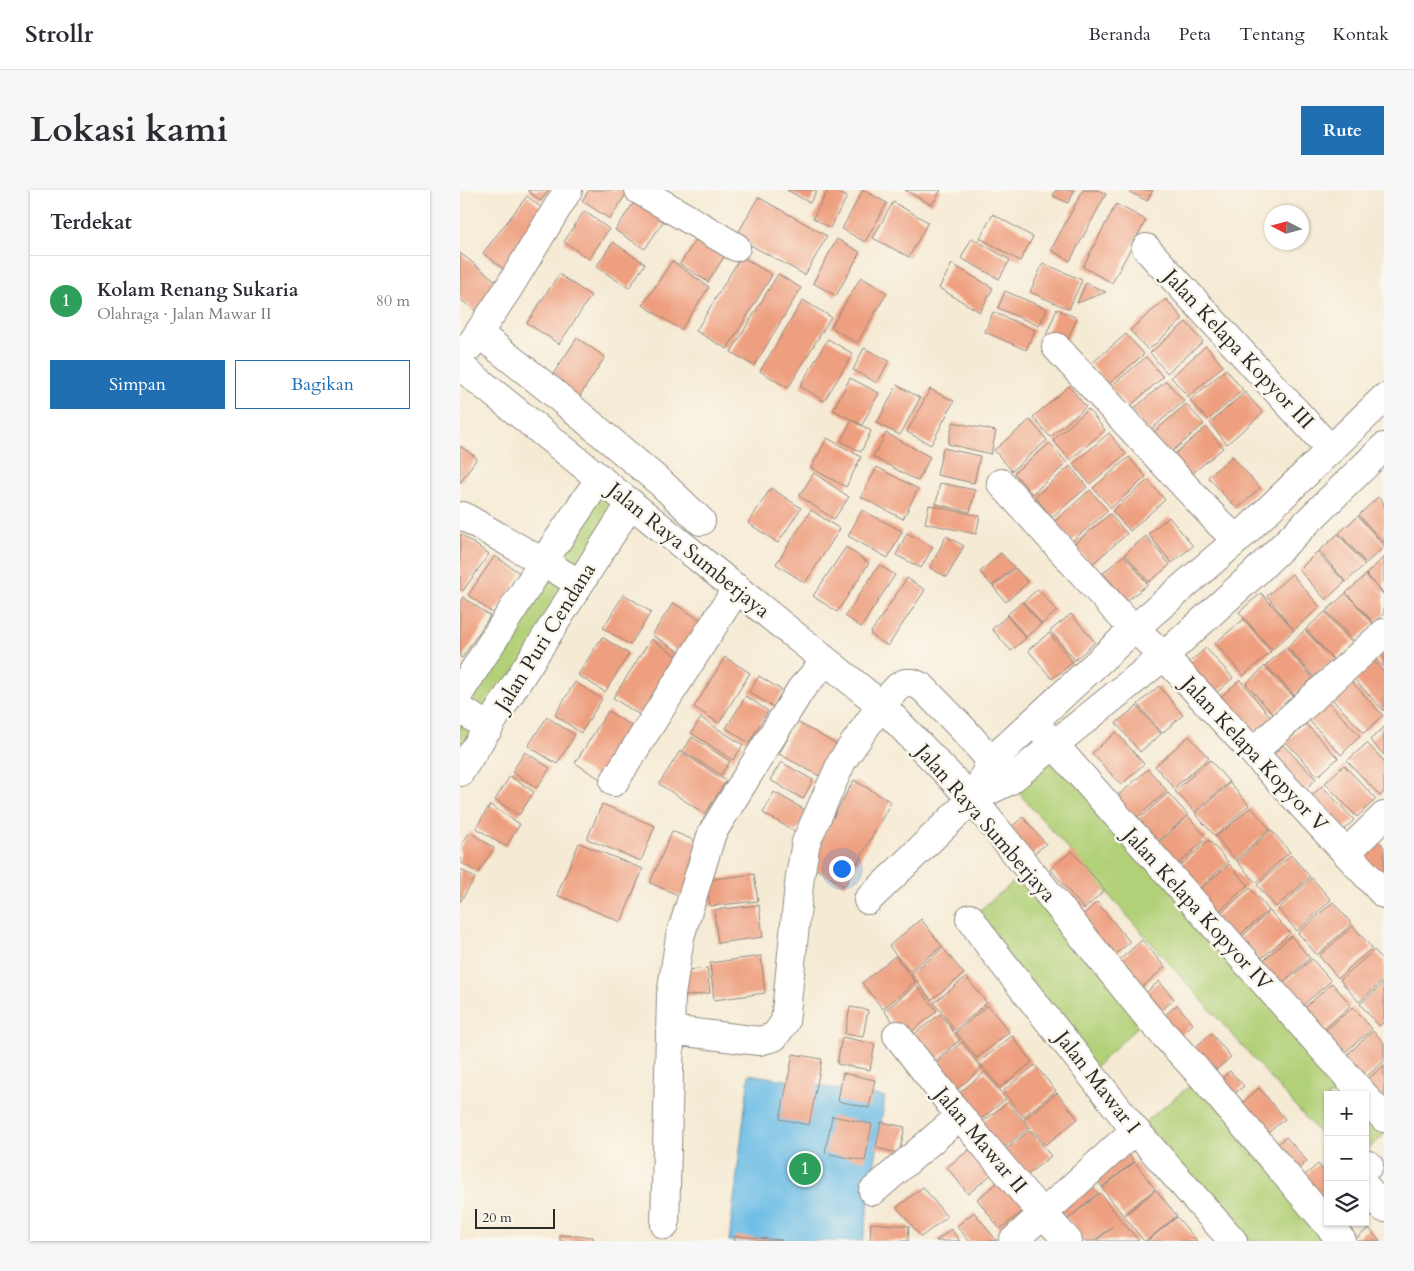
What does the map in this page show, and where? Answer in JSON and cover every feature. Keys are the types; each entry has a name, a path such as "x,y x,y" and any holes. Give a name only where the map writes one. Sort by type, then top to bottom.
{"street":[{"path":"462,370 478,333 508,289 568,190"},
{"path":"639,190 736,247"},
{"name":"Jalan Kelapa Kopyor III","path":"1146,248 1331,450"},
{"path":"478,333 557,395 662,484 701,521"},
{"path":"1056,347 1219,524 1237,540"},
{"name":"Jalan Raya Sumberjaya","path":"462,370 600,478 881,705 972,799 1148,1017 1202,1076 1342,1241"},
{"path":"868,900 972,799 991,761 1034,721 1128,622 1237,540 1384,398"},
{"path":"972,799 1009,782 1164,656 1255,573 1384,447"},
{"name":"Jalan Puri Cendana","path":"460,692 543,562 600,478"},
{"name":"Jalan Kelapa Kopyor V","path":"1001,483 1128,622 1164,656 1384,894"},
{"name":"Jalan Puri Cendana","path":"460,772 631,503"},
{"path":"463,516 579,583"},
{"path":"614,782 737,588"},
{"path":"1253,752 1384,633"},
{"path":"666,1225 671,995 680,937 712,833 801,689 826,661"},
{"path":"670,1030 760,1041 774,1037 786,1022 800,876 806,842 842,761 881,705 898,687 905,683 913,683 922,687 963,729 1009,782"},
{"path":"460,709 489,728"},
{"name":"Jalan Kelapa Kopyor IV","path":"1034,721 1054,746 1360,1091"},
{"path":"1346,853 1384,816"},
{"name":"Jalan Mawar I","path":"970,918 991,948 1135,1130 1233,1241"},
{"name":"Jalan Mawar II","path":"897,1035 960,1116 1026,1195 1068,1241"},
{"name":"Jalan Kelapa Kopyor IV","path":"1369,1102 1384,1118"},
{"path":"874,1191 960,1116"},
{"path":"1013,1241 1135,1130"},
{"path":"1369,1177 1384,1208"}],"green space":[{"path":"600,478 631,503 460,772 460,692"},
{"path":"1054,746 1360,1091 1324,1091 1324,1138 1009,782"},
{"path":"1028,870 1148,1017 1090,1072 970,918"},
{"path":"1202,1076 1324,1220 1324,1226 1329,1226 1342,1241 1233,1241 1135,1130"},
{"path":"1369,1101 1384,1118 1384,1135 1369,1148"}],"water":[{"path":"749,1074 885,1097 863,1241 729,1241"}],"building":[{"path":"527,190 549,190 541,201"},
{"path":"589,190 628,191 610,219 582,201"},
{"path":"787,190 817,190 810,203"},
{"path":"828,190 835,190 847,197 830,228 813,218"},
{"path":"863,190 887,203 865,242 842,229"},
{"path":"905,190 941,190 932,205"},
{"path":"1056,190 1075,190 1068,203 1053,196"},
{"path":"1083,190 1098,190 1106,194 1070,261 1051,250"},
{"path":"1126,190 1153,190 1147,201"},
{"path":"527,196 549,214 505,270 483,253"},
{"path":"758,197 827,236 805,275 736,237"},
{"path":"635,201 664,220 645,249 615,230"},
{"path":"893,202 928,222 909,257 873,238"},
{"path":"1116,204 1146,220 1112,283 1083,267"},
{"path":"584,211 609,229 589,259 564,242"},
{"path":"993,214 1033,237 1020,261 980,238"},
{"path":"700,233 727,252 708,282 680,264"},
{"path":"972,238 1010,260 999,279 961,258"},
{"path":"837,239 860,252 836,296 813,283"},
{"path":"613,242 645,264 629,288 596,267"},
{"path":"460,253 500,284 478,313 460,299"},
{"path":"741,256 772,275 727,349 696,331"},
{"path":"672,261 709,287 681,330 643,305"},
{"path":"1043,263 1082,280 1069,309 1030,292"},
{"path":"952,264 993,288 980,312 939,288"},
{"path":"559,274 591,296 559,344 527,323"},
{"path":"778,274 801,288 754,366 731,352"},
{"path":"861,277 887,293 857,343 831,327"},
{"path":"1086,283 1106,292 1077,303"},
{"path":"1005,291 1047,309 1039,326 998,308"},
{"path":"1166,299 1183,319 1148,350 1130,330"},
{"path":"803,300 831,317 788,388 760,371"},
{"path":"1057,309 1077,318 1065,346 1045,338"},
{"path":"993,312 1035,330 1026,350 985,332"},
{"path":"1186,322 1203,342 1167,373 1150,353"},
{"path":"1126,334 1144,354 1108,385 1091,364"},
{"path":"577,338 605,357 578,399 549,380"},
{"path":"828,339 853,354 824,401 800,386"},
{"path":"1206,346 1223,366 1188,397 1171,377"},
{"path":"864,348 889,361 877,383 853,370"},
{"path":"1146,357 1163,377 1128,408 1110,387"},
{"path":"1226,369 1243,390 1208,420 1190,400"},
{"path":"850,378 879,393 862,425 833,410"},
{"path":"1166,381 1184,401 1148,432 1131,411"},
{"path":"897,385 920,398 900,435 877,423"},
{"path":"1069,386 1086,407 1050,437 1033,417"},
{"path":"930,389 954,401 931,445 907,432"},
{"path":"1245,392 1263,413 1227,444 1210,423"},
{"path":"1186,404 1204,424 1168,455 1151,435"},
{"path":"1088,409 1105,430 1070,460 1053,440"},
{"path":"852,420 871,431 861,452 841,441"},
{"path":"1030,420 1047,440 1012,471 994,450"},
{"path":"953,422 996,431 991,454 948,444"},
{"path":"1206,427 1223,448 1187,478 1170,458"},
{"path":"886,433 930,457 918,481 873,457"},
{"path":"1109,433 1126,454 1090,484 1073,464"},
{"path":"827,438 861,457 846,487 811,468"},
{"path":"1050,443 1067,463 1032,494 1014,473"},
{"path":"460,446 477,458 460,483"},
{"path":"943,448 980,456 974,483 937,475"},
{"path":"1232,456 1260,488 1237,509 1208,477"},
{"path":"1129,457 1146,477 1111,508 1093,488"},
{"path":"1070,466 1087,487 1052,517 1035,497"},
{"path":"877,467 918,489 903,519 861,497"},
{"path":"814,473 849,497 834,519 799,496"},
{"path":"1148,480 1165,500 1130,531 1112,511"},
{"path":"940,483 975,490 970,512 936,504"},
{"path":"771,488 801,508 778,543 748,523"},
{"path":"1090,490 1108,511 1072,541 1055,521"},
{"path":"1378,497 1384,504 1384,543 1359,515"},
{"path":"929,505 980,516 976,534 925,523"},
{"path":"811,510 840,529 805,583 776,564"},
{"path":"862,510 902,531 888,558 848,536"},
{"path":"1110,514 1127,534 1091,565 1074,544"},
{"path":"1358,516 1384,545 1366,563 1339,533"},
{"path":"1169,517 1193,546 1172,563 1148,534"},
{"path":"907,533 933,547 921,568 896,555"},
{"path":"460,534 489,554 463,591 460,589"},
{"path":"1338,534 1365,564 1346,582 1319,551"},
{"path":"946,536 964,546 947,577 930,568"},
{"path":"1146,536 1170,565 1149,582 1125,554"},
{"path":"846,547 869,563 837,612 813,596"},
{"path":"1317,552 1345,582 1326,600 1299,570"},
{"path":"1001,553 1014,567 992,586 980,572"},
{"path":"1124,555 1148,584 1127,601 1103,573"},
{"path":"495,556 521,574 494,614 468,595"},
{"path":"1384,557 1384,594 1366,574"},
{"path":"879,565 895,575 861,627 845,616"},
{"path":"1015,568 1028,582 1006,602 993,587"},
{"path":"1292,574 1320,607 1294,630 1267,596"},
{"path":"1366,575 1384,595 1384,614 1374,623 1346,593"},
{"path":"907,578 925,590 888,646 870,634"},
{"path":"1038,589 1057,611 1042,624 1023,602"},
{"path":"1261,593 1294,630 1272,650 1239,612"},
{"path":"1346,593 1373,624 1354,641 1326,611"},
{"path":"624,594 651,612 630,645 603,628"},
{"path":"463,597 490,616 462,658 460,657 460,602"},
{"path":"1022,602 1041,624 1026,637 1007,615"},
{"path":"673,603 704,622 683,654 652,635"},
{"path":"1325,612 1352,642 1334,660 1306,629"},
{"path":"1071,614 1095,642 1075,660 1050,631"},
{"path":"1007,616 1026,638 1011,651 992,629"},
{"path":"1244,619 1271,652 1243,676 1215,643"},
{"path":"1305,630 1333,660 1314,677 1287,647"},
{"path":"1049,633 1073,662 1052,679 1028,650"},
{"path":"602,637 629,654 605,692 578,675"},
{"path":"651,639 686,662 649,721 613,698"},
{"path":"1206,648 1233,678 1214,695 1186,665"},
{"path":"1286,648 1313,678 1294,695 1266,665"},
{"path":"1384,649 1384,668 1375,658"},
{"path":"725,657 750,673 719,723 694,707"},
{"path":"1373,660 1384,672 1384,711 1354,679"},
{"path":"1265,666 1293,696 1273,714 1246,684"},
{"path":"759,676 783,691 773,707 749,692"},
{"path":"1240,680 1272,719 1248,739 1216,701"},
{"path":"1351,681 1383,715 1364,733 1332,699"},
{"path":"575,682 602,699 581,733 555,715"},
{"path":"1159,686 1183,715 1162,733 1138,704"},
{"path":"746,696 768,711 749,743 726,728"},
{"path":"1328,702 1360,736 1341,755 1309,720"},
{"path":"1137,706 1161,734 1140,752 1116,723"},
{"path":"608,711 638,730 605,782 575,763"},
{"path":"547,717 575,735 557,764 528,746"},
{"path":"701,718 743,745 733,760 691,733"},
{"path":"797,722 843,748 825,779 779,754"},
{"path":"1306,724 1338,758 1318,776 1286,742"},
{"path":"1384,727 1384,755 1370,740"},
{"path":"1116,732 1144,764 1121,785 1092,753"},
{"path":"1189,736 1209,758 1174,788 1155,766"},
{"path":"692,737 730,761 721,775 683,751"},
{"path":"1367,743 1384,761 1384,792 1380,796 1347,761"},
{"path":"1283,745 1316,779 1297,797 1264,763"},
{"path":"680,751 726,781 705,814 659,784"},
{"path":"525,752 550,768 537,788 512,772"},
{"path":"1210,760 1229,782 1195,812 1175,791"},
{"path":"781,762 813,780 803,799 770,780"},
{"path":"1344,765 1376,799 1357,817 1325,783"},
{"path":"1148,769 1167,791 1132,822 1113,800"},
{"path":"510,776 534,792 519,815 495,800"},
{"path":"854,780 891,802 845,886 807,864"},
{"path":"1230,783 1249,805 1215,836 1195,814"},
{"path":"1322,786 1354,820 1335,838 1303,804"},
{"path":"774,792 807,811 796,832 763,813"},
{"path":"1168,793 1188,815 1153,846 1134,824"},
{"path":"602,804 655,826 641,861 587,839"},
{"path":"490,805 520,824 506,847 476,828"},
{"path":"1251,807 1270,829 1235,860 1216,837"},
{"path":"1188,816 1207,838 1173,869 1154,847"},
{"path":"1023,817 1046,844 1032,855 1009,829"},
{"path":"1271,830 1290,852 1256,883 1237,861"},
{"path":"672,831 705,845 683,897 650,883"},
{"path":"1369,831 1384,847 1384,882 1350,850"},
{"path":"470,832 494,848 478,873 460,862 460,847"},
{"path":"1209,840 1228,862 1194,893 1174,871"},
{"path":"579,843 643,869 621,922 557,895"},
{"path":"1072,851 1105,890 1084,909 1050,869"},
{"path":"1291,855 1310,877 1276,907 1257,885"},
{"path":"1229,864 1248,885 1214,916 1194,894"},
{"path":"460,869 475,878 460,902"},
{"path":"754,874 758,901 710,906 707,880"},
{"path":"1312,878 1331,900 1297,931 1278,909"},
{"path":"1250,888 1269,910 1234,940 1215,918"},
{"path":"1097,902 1130,942 1109,960 1076,921"},
{"path":"1333,902 1352,924 1317,955 1298,933"},
{"path":"759,905 763,937 718,943 714,910"},
{"path":"1270,911 1290,933 1255,964 1236,942"},
{"path":"921,919 942,946 909,972 889,946"},
{"path":"1353,926 1372,948 1338,978 1319,956"},
{"path":"1291,936 1310,958 1276,988 1257,966"},
{"path":"1142,940 1165,967 1139,990 1116,963"},
{"path":"943,948 964,974 931,1000 911,974"},
{"path":"1374,950 1384,961 1384,980 1359,1002 1340,980"},
{"path":"761,956 765,993 714,1000 710,963"},
{"path":"895,956 915,982 883,1009 862,983"},
{"path":"1312,959 1331,981 1296,1011 1277,989"},
{"path":"707,968 710,993 681,997 678,971"},
{"path":"966,977 987,1003 955,1030 934,1003"},
{"path":"1159,981 1174,999 1154,1017 1139,999"},
{"path":"1332,983 1351,1005 1317,1036 1298,1014"},
{"path":"1384,983 1384,1022 1379,1026 1360,1004"},
{"path":"916,985 937,1011 905,1037 884,1011"},
{"path":"988,1005 1009,1032 977,1058 956,1032"},
{"path":"1177,1005 1193,1024 1176,1039 1159,1020"},
{"path":"850,1007 868,1010 863,1037 845,1034"},
{"path":"1353,1007 1372,1029 1337,1059 1318,1037"},
{"path":"940,1014 960,1040 928,1066 907,1040"},
{"path":"1373,1031 1384,1043 1384,1061 1358,1084 1339,1062"},
{"path":"1211,1033 1231,1057 1209,1076 1189,1053"},
{"path":"1012,1036 1032,1062 1000,1088 979,1062"},
{"path":"842,1037 875,1044 870,1070 837,1064"},
{"path":"962,1042 982,1068 950,1095 929,1068"},
{"path":"793,1054 822,1059 809,1125 780,1119"},
{"path":"1035,1065 1056,1091 1023,1117 1003,1091"},
{"path":"1384,1065 1384,1104 1360,1086"},
{"path":"1230,1071 1244,1086 1228,1099 1215,1084"},
{"path":"985,1072 1006,1099 973,1125 953,1098"},
{"path":"843,1073 875,1080 869,1108 838,1101"},
{"path":"1259,1088 1285,1119 1265,1135 1240,1105"},
{"path":"1057,1093 1078,1119 1045,1145 1024,1119"},
{"path":"1008,1102 1029,1128 996,1154 976,1127"},
{"path":"832,1116 872,1124 865,1161 825,1153"},
{"path":"881,1122 905,1127 899,1153 876,1148"},
{"path":"1030,1130 1051,1156 1018,1182 998,1156"},
{"path":"1286,1137 1307,1161 1293,1174 1272,1149"},
{"path":"972,1148 992,1174 968,1194 947,1167"},
{"path":"1124,1148 1134,1162 1102,1187 1092,1173"},
{"path":"1135,1162 1155,1189 1123,1215 1102,1188"},
{"path":"1318,1164 1324,1171 1324,1202 1303,1177"},
{"path":"1003,1178 1027,1208 1000,1229 977,1199"},
{"path":"1086,1178 1098,1193 1068,1219 1055,1203"},
{"path":"923,1187 947,1217 921,1237 897,1207"},
{"path":"1156,1190 1177,1216 1144,1241 1124,1216"},
{"path":"1100,1193 1139,1241 1096,1241 1112,1227 1094,1241 1085,1241 1068,1219"},
{"path":"974,1212 997,1241 969,1241 957,1226"},
{"path":"1177,1217 1197,1241 1147,1241"},
{"path":"871,1223 909,1226 908,1241 870,1241"},
{"path":"1369,1228 1380,1241 1353,1241"},
{"path":"951,1229 960,1241 936,1241"},
{"path":"560,1235 593,1237 593,1241 560,1241"},
{"path":"735,1236 782,1240 782,1241 734,1241"}],"place":[{"name":"Kolam Renang Sukaria","path":"805,1169"}]}
